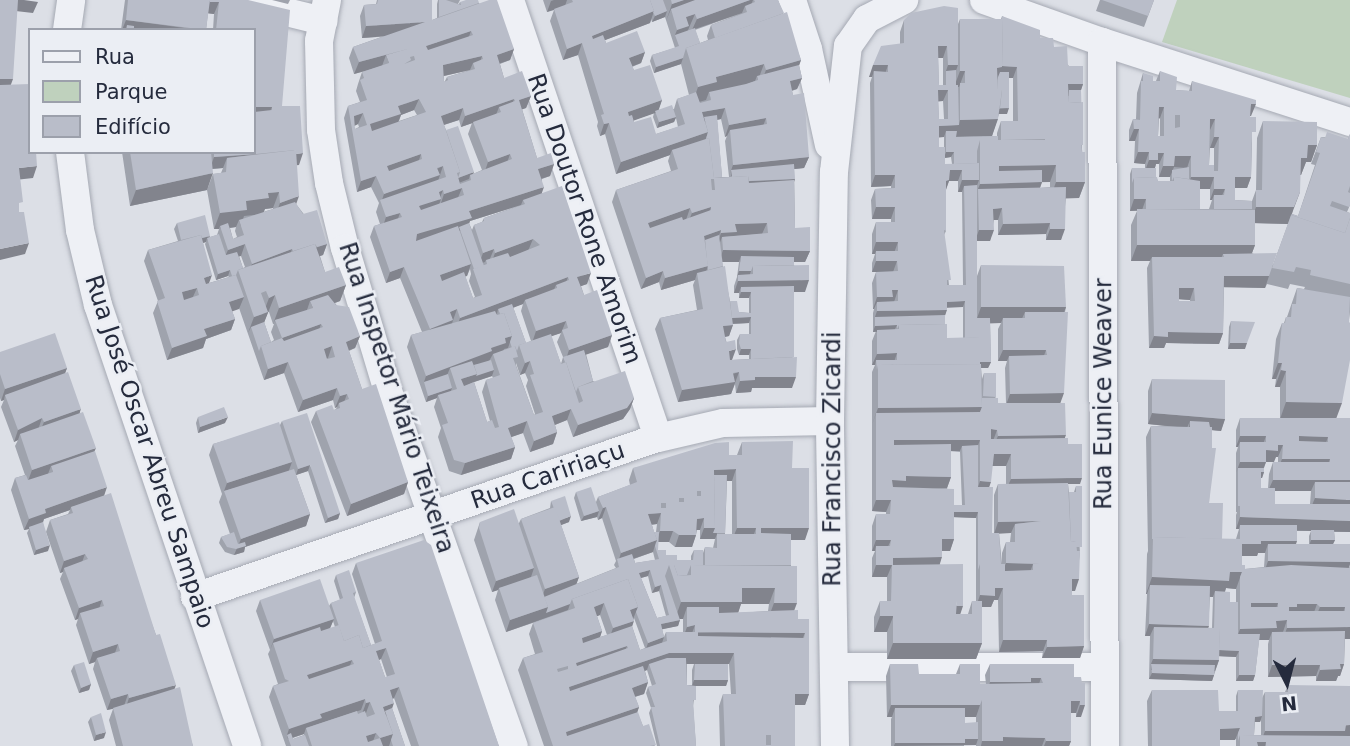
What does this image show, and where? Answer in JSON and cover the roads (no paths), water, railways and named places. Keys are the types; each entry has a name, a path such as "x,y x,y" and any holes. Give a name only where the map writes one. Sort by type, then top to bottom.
{"street":[{"path":"67,28 71,0"},
{"path":"237,0 325,10"},
{"name":"Rua Doutor Rone Amorim","path":"510,0 658,438"},
{"name":"Rua Francisco Zicardi","path":"792,0 808,49 834,172"},
{"name":"Rua Francisco Zicardi","path":"835,746 830,421 834,172 848,47 867,19 904,0"},
{"path":"984,0 1102,42 1350,122"},
{"name":"Rua Inspetor Mário Teixeira","path":"325,10 319,41 319,92 321,130 329,183 366,324 514,746"},
{"name":"Rua Eunice Weaver","path":"1102,42 1105,746"},
{"name":"Rua José Oscar Abreu Sampaio","path":"70,154 80,230 98,305 246,745"},
{"name":"Rua Caririaçu","path":"195,597 658,438 723,423 830,421"},
{"path":"834,667 1105,667"}]}
